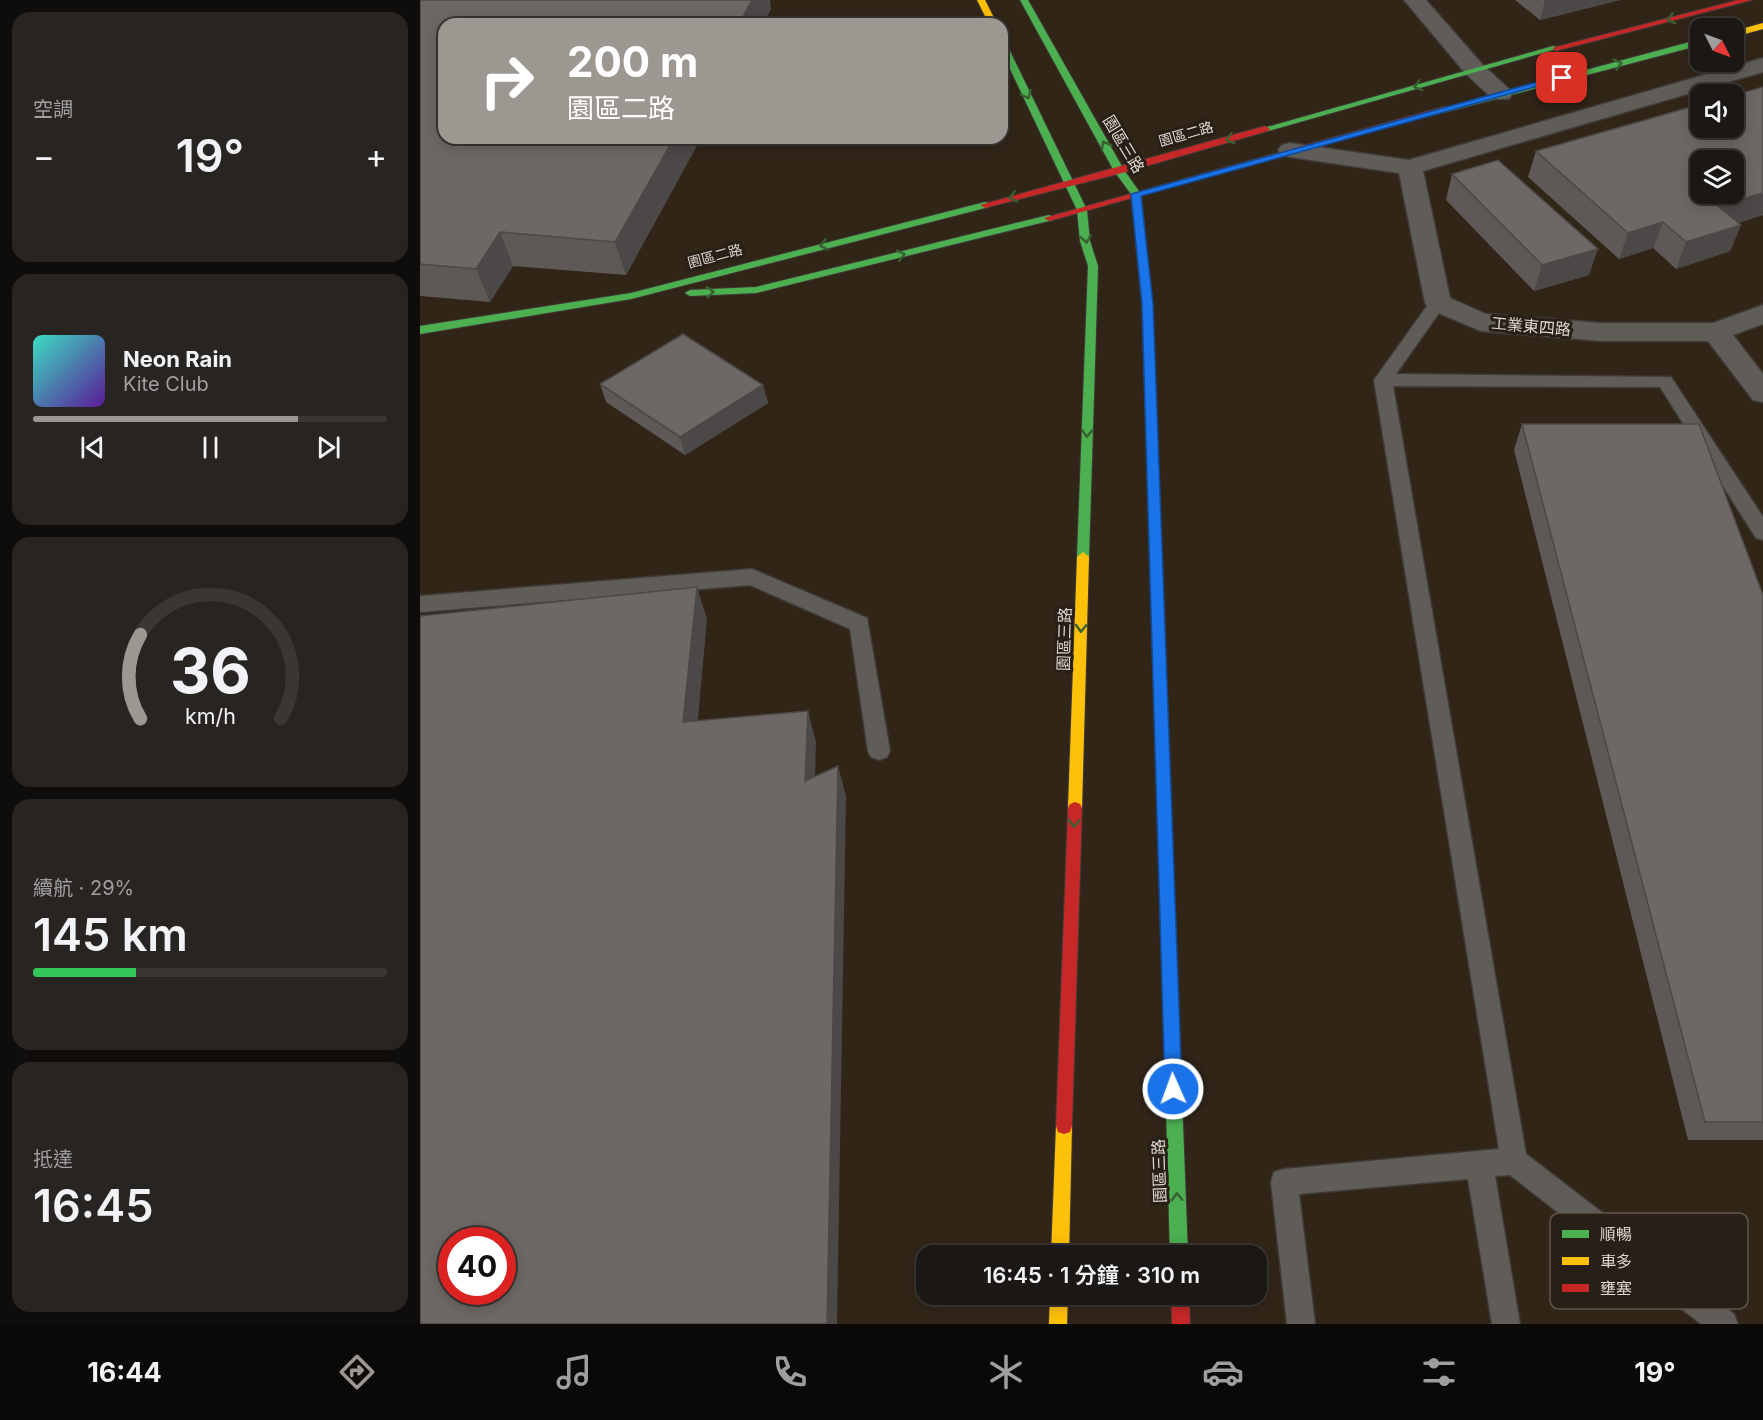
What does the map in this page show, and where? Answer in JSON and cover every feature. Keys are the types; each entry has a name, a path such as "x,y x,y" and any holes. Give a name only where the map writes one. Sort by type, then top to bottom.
{"street":[{"path":"981,0 990,18"},
{"name":"園區三路","path":"1024,0 1119,171 1136,194 1147,304 1179,1245"},
{"path":"1415,0 1474,69 1501,94"},
{"name":"園區二路","path":"420,330 631,296 1119,171 1474,69 1748,0"},
{"path":"1744,31 1763,26"},
{"name":"園區二路","path":"631,296 756,290 1082,210 1290,150 1690,45"},
{"name":"園區三路","path":"1008,55 1082,210 1085,241 1093,266 1060,1245"},
{"path":"1290,150 1410,167 1763,65"},
{"path":"1410,167 1438,303"},
{"name":"工業東四路","path":"1438,303 1481,322 1601,332 1716,332 1763,314"},
{"path":"1716,332 1763,393"},
{"path":"1058,1324 1059,1305"},
{"path":"1180,1305 1181,1324"}],"lane":[{"path":"1438,303 1383,380 1514,1161 1581,1213"},
{"path":"1383,380 1665,381 1763,533"},
{"path":"420,604 752,577 860,624 879,751"},
{"path":"1301,1324 1284,1182 1514,1161"},
{"path":"1479,1164 1506,1324"},
{"path":"1705,1309 1724,1324"}],"shaded area":[{"path":"420,0 1763,0 1763,1324 420,1324"}],"building":[{"path":"420,0 752,0 742,18 438,18 438,144 671,144 615,242 500,232 476,269 420,264"},
{"path":"1763,87 1763,193 1744,198 1744,150 1690,150 1690,204 1725,204 1718,206 1741,225 1686,242 1663,222 1628,233 1536,151 1690,107 1690,138 1744,138 1744,92"},
{"path":"1498,160 1598,249 1542,265 1452,174"},
{"path":"683,334 763,385 680,437 600,384"},
{"path":"1522,424 1699,424 1763,595 1763,1122 1705,1122"},
{"path":"697,587 683,722 808,711 805,781 838,766 827,1324 420,1324 420,616"}],"traffic: fast":[{"path":"1024,0 1119,171 1136,194 1147,304 1156,566"},
{"path":"1446,109 1690,45"},
{"path":"1265,129 1556,48"},
{"path":"1008,56 1082,210 1085,241 1093,266 1083,557"},
{"path":"420,330 631,296 985,205"},
{"path":"690,293 756,290 1049,218"},
{"path":"1173,1071 1179,1245"}],"traffic: slow":[{"path":"981,0 990,18"},
{"path":"1744,31 1763,26"},
{"path":"1075,808 1083,557"},
{"path":"1156,566 1173,1071"},
{"path":"1060,1245 1064,1126"},
{"path":"1058,1324 1059,1305"}],"traffic: jam":[{"path":"1556,48 1748,0"},
{"path":"1049,218 1446,109"},
{"path":"985,205 1119,171 1265,129"},
{"path":"1064,1126 1075,808"},
{"path":"1180,1305 1181,1324"}],"route":[{"path":"1173,1089 1147,304 1136,194 1290,150 1562,78"}]}
